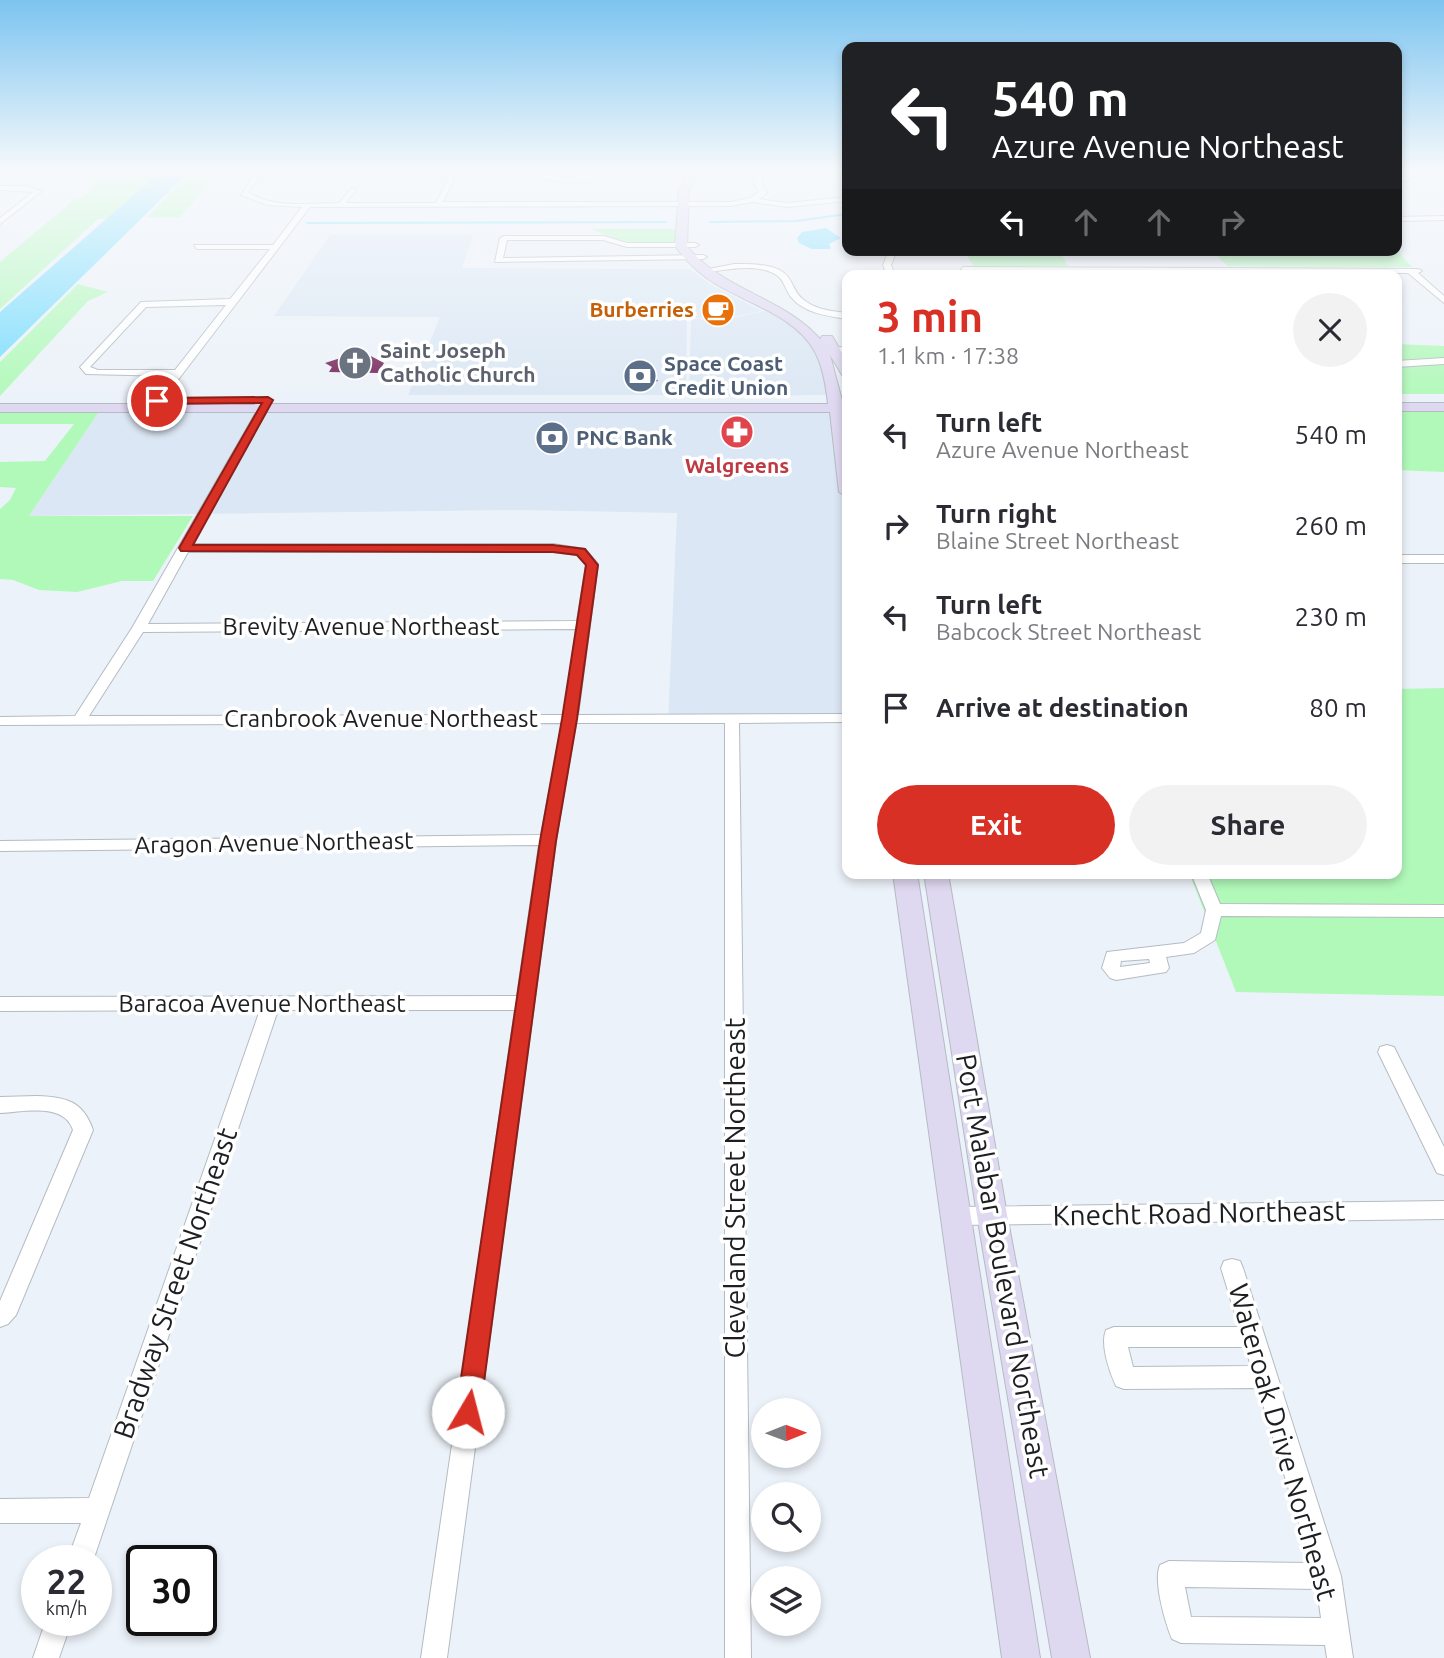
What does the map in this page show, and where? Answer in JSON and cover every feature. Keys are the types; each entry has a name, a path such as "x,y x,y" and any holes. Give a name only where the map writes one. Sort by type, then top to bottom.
{"street":[{"path":"154,404 274,249"},
{"path":"501,249 498,260 703,257"},
{"path":"0,401 13,406 841,404 827,362 835,350 814,327 789,310 709,270 689,258 683,249"},
{"path":"698,249 709,270"},
{"path":"1029,256 1037,269"},
{"path":"709,270 754,267 772,271 784,278 791,295 798,302 814,309 842,313"},
{"path":"1013,270 1226,270"},
{"path":"1402,271 1414,271 1444,300"},
{"path":"179,373 98,373 89,372 85,367 144,304 233,302"},
{"path":"1402,364 1444,361"},
{"path":"1402,398 1444,398"},
{"path":"80,720 139,628 266,404"},
{"path":"1402,407 1444,407"},
{"path":"185,548 553,548 581,552 592,565 570,719 548,841 434,1658"},
{"path":"1402,559 1444,559"},
{"name":"Brevity Avenue Northeast","path":"139,628 583,625"},
{"name":"Cleveland Street Northeast","path":"732,718 738,1658"},
{"name":"Cranbrook Avenue Northeast","path":"0,721 842,718"},
{"name":"Aragon Avenue Northeast","path":"0,846 548,841"},
{"name":"Port Malabar Boulevard Northeast","path":"906,879 1021,1658"},
{"name":"Port Malabar Boulevard Northeast","path":"937,879 992,1215 1071,1658"},
{"path":"1157,954 1188,950 1209,936 1214,910 1201,879"},
{"path":"1214,910 1444,911"},
{"path":"918,956 951,956"},
{"name":"Baracoa Avenue Northeast","path":"0,1004 525,1003"},
{"name":"Bradway Street Northeast","path":"85,1545 271,1004"},
{"path":"1387,1052 1444,1167"},
{"path":"0,1105 62,1105 73,1110 81,1119 83,1130 8,1308 0,1317"},
{"name":"Knecht Road Northeast","path":"955,1216 1444,1210"},
{"name":"Wateroak Drive Northeast","path":"1232,1268 1328,1576 1340,1658"},
{"path":"1253,1336 1114,1337 1124,1378 1266,1377"},
{"path":"0,1511 97,1510"},
{"path":"1328,1576 1169,1574 1181,1630 1336,1632"},
{"path":"46,1658 54,1636"}],"shaded area":[{"path":"320,249 468,249 462,268 690,269 710,284 762,311 726,318 687,318 686,395 408,395 440,317 274,316"},
{"path":"704,276 773,312 797,329 809,341 821,362 828,395 689,396 691,319 727,319 765,311"},
{"path":"98,413 831,413 842,496 842,722 668,724 677,513 520,510 29,516"}],"green space":[{"path":"15,249 65,249 0,309 0,262"},
{"path":"967,256 1062,256 1068,266 974,267"},
{"path":"1217,256 1402,256 1412,267 1228,266"},
{"path":"78,284 108,292 88,301 0,396 0,362"},
{"path":"1402,344 1444,346 1444,394 1402,394"},
{"path":"1402,411 1444,411 1444,472 1402,470"},
{"path":"0,413 98,413 29,516 193,516 153,581 122,581 77,592 39,590 13,580 0,579 0,509 10,500 16,488 0,487 0,462 45,461 74,424 0,424"},
{"path":"1444,688 1444,996 1236,992 1191,879 1402,879 1402,689"}],"water":[{"path":"72,249 110,249 0,357 0,312"}],"building":[{"name":"Saint Joseph Catholic Church","path":"353,354 367,354 384,363 378,373 329,372 332,367 325,363"},
{"name":"Space Coast Credit Union","path":"651,372 658,381 636,385 624,380 630,373"}],"place":[{"name":"Burberries","path":"718,310"},
{"name":"Saint Joseph Catholic Church","path":"355,363"},
{"name":"Space Coast Credit Union","path":"640,376"},
{"name":"Walgreens","path":"737,432"},
{"name":"PNC Bank","path":"552,438"}],"route":[{"path":"157,401 268,400 185,548 553,548 581,552 592,565 570,719 548,841 468,1412"}]}
